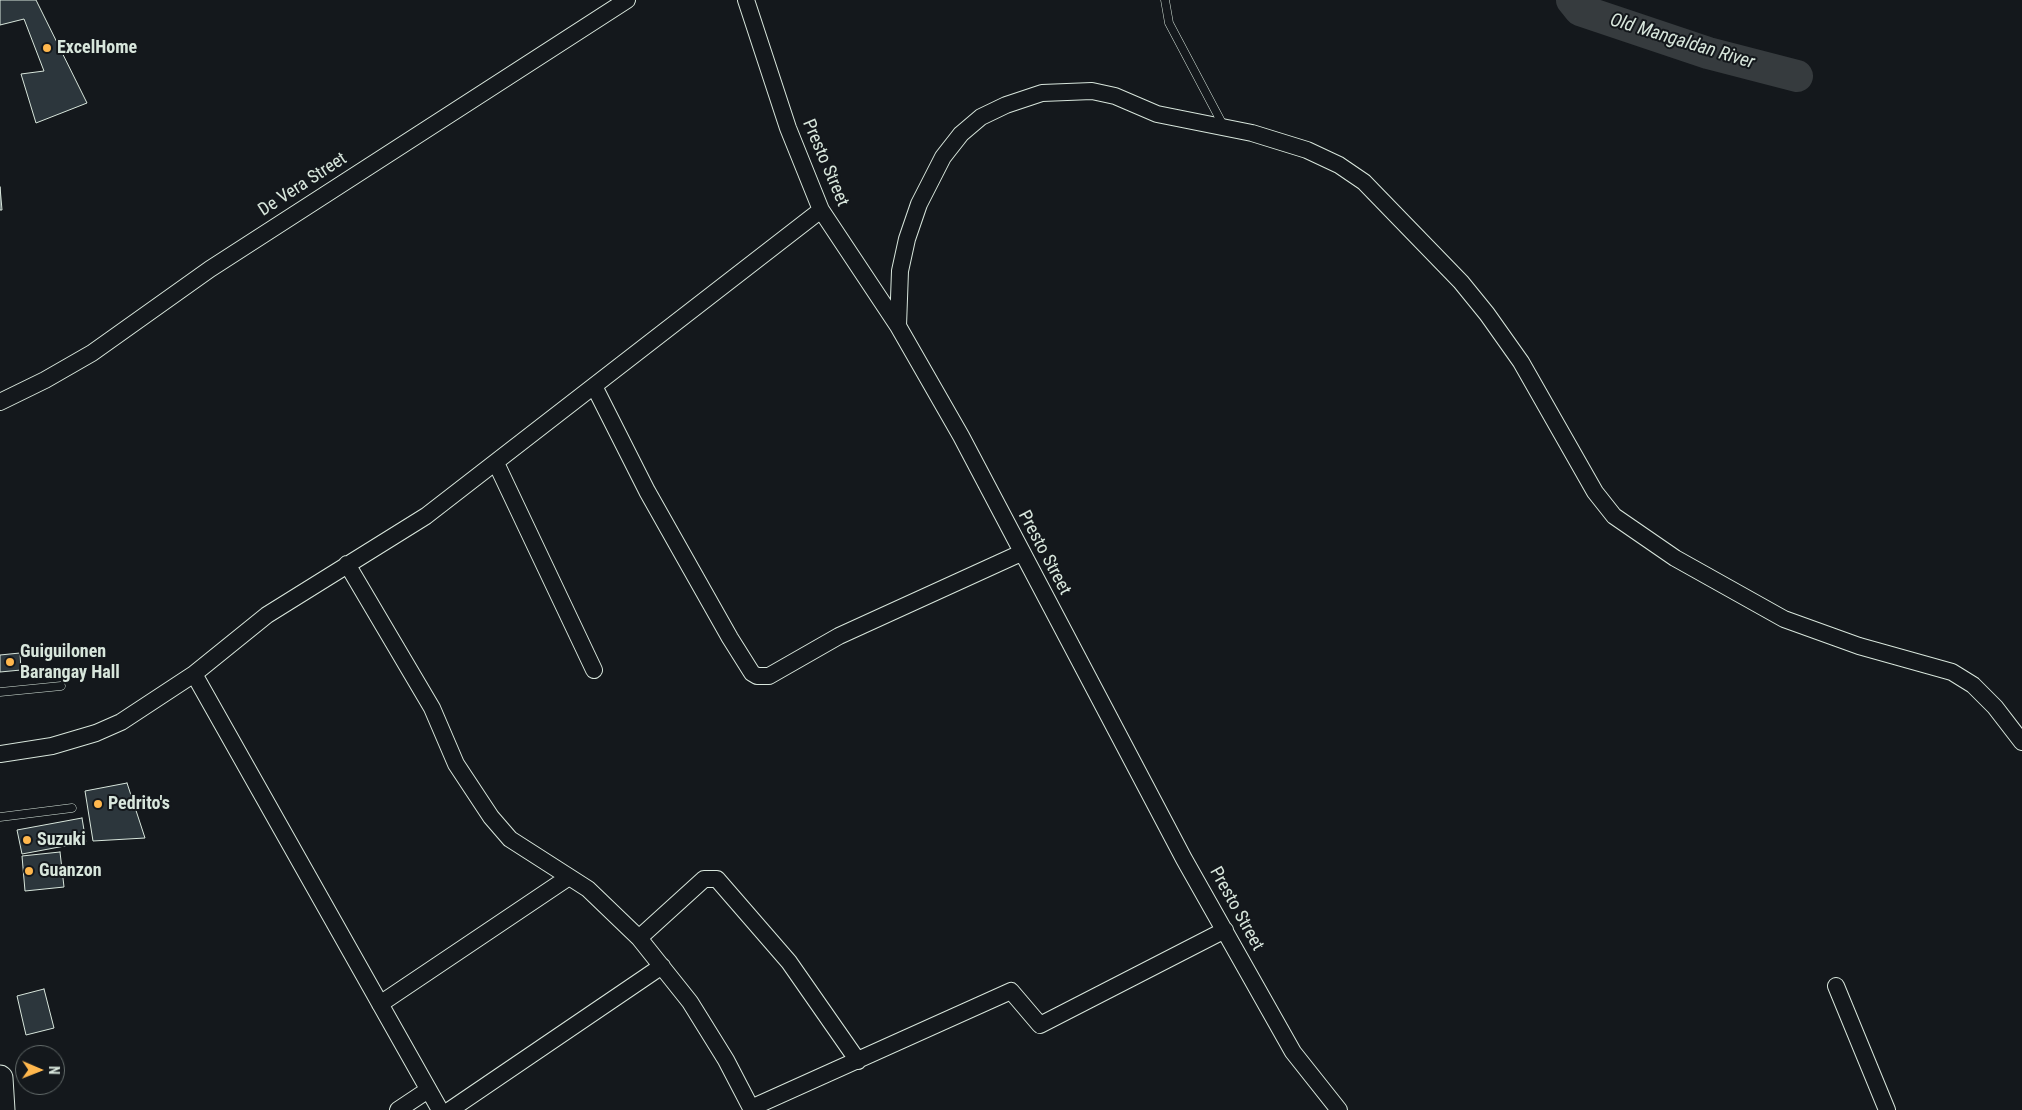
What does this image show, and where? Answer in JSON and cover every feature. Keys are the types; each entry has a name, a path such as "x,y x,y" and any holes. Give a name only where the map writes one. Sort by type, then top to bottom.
{"main road":[{"path":"0,1078 2,1110"}],"street":[{"name":"De Vera Street","path":"0,402 45,380 92,353 210,269 628,0"},
{"name":"Presto Street","path":"746,0 788,128 821,210 898,326 961,436 1021,553 1293,1052 1339,1110"},
{"path":"898,326 900,272 907,239 919,204 944,156 961,134 980,117 1006,105 1042,93 1092,91 1115,96 1157,114 1252,133 1308,150 1339,165 1364,182 1461,282 1488,314 1521,362 1595,492 1614,516 1675,558 1784,618 1859,646 1952,672 1973,685 1996,707 2019,734"},
{"path":"0,754 52,746 96,733 121,722 194,674 267,615 410,526 496,463 821,210"},
{"path":"594,386 647,491 691,570 752,673 757,676 770,676 839,636 1021,553"},
{"path":"496,463 594,670"},
{"path":"347,564 432,708 456,764 472,791 510,839 569,877 608,906 639,938 690,1002 726,1060 752,1109 1011,991 1040,1025 1225,930"},
{"path":"194,674 440,1110"},
{"path":"380,1004 569,877"},
{"path":"639,938 704,879 717,879 789,962 858,1061"},
{"path":"450,1110 662,966"},
{"path":"1836,986 1887,1110"},
{"path":"398,1110 428,1090"}],"lane":[{"path":"1164,0 1169,23 1224,127"},
{"path":"0,692 60,686"},
{"path":"0,817 72,808"}],"building":[{"name":"ExcelHome","path":"0,0 36,0 87,103 36,123 21,74 44,71 24,19 0,25"},
{"path":"0,187 2,210 0,210"},
{"name":"Guiguilonen Barangay Hall","path":"20,653 21,670 0,672 0,655"},
{"path":"127,783 145,838 93,841 85,791"},
{"path":"82,818 86,842 22,854 17,830"},
{"path":"60,852 64,887 25,891 22,856"},
{"path":"44,989 54,1028 26,1035 17,996"}],"waterway":[{"name":"Old Mangaldan River","path":"1572,0 1580,10 1708,53 1797,76"}],"place":[{"name":"ExcelHome","path":"47,48"},
{"name":"Guiguilonen Barangay Hall","path":"10,662"},
{"name":"Pedrito's","path":"98,804"},
{"name":"Suzuki","path":"27,840"},
{"name":"Guanzon","path":"29,871"}]}
